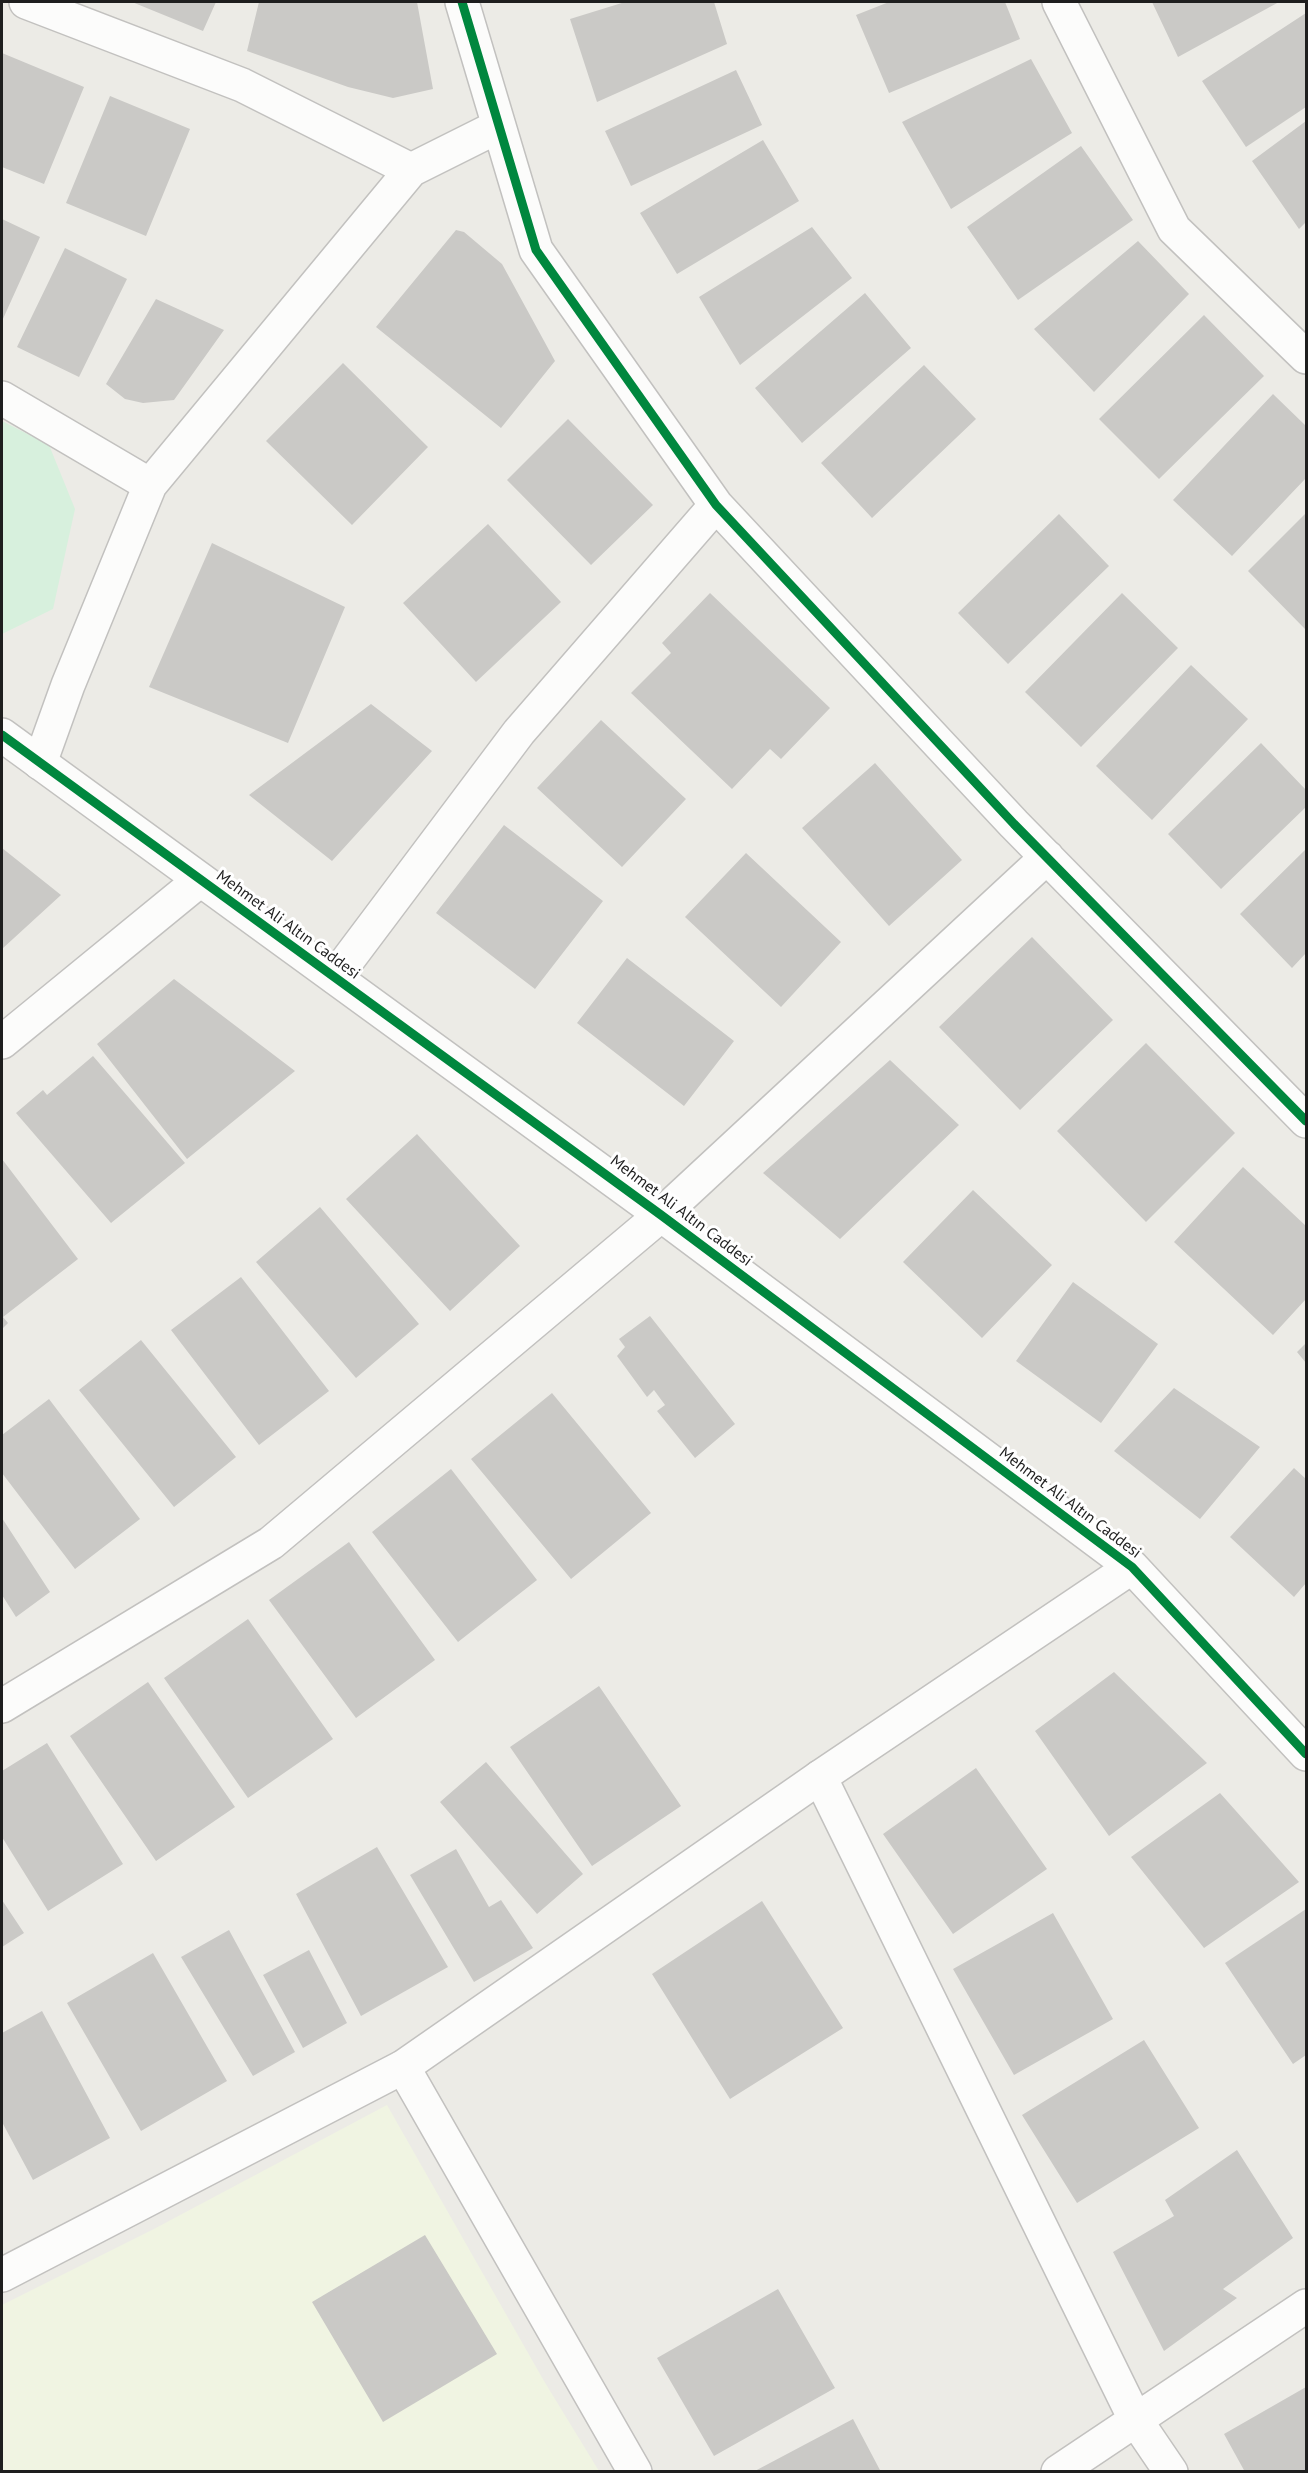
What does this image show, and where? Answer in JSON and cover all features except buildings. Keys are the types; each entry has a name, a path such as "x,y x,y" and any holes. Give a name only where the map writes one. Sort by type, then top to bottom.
{"street":[{"path":"26,2 242,85 411,170"},
{"path":"462,2 536,250 716,505 1047,858 1306,1121"},
{"path":"1059,2 1174,229 1306,357"},
{"path":"40,763 68,685 150,485 411,170 499,126"},
{"path":"2,398 150,485"},
{"path":"335,977 519,732 716,505"},
{"name":"Mehmet Ali Altın Caddesi","path":"2,735 661,1215 1132,1567 1306,1754"},
{"path":"2,1706 271,1543 661,1215 1047,858"},
{"path":"2,1042 200,880"},
{"path":"2,2275 403,2067 820,1777 1132,1567"},
{"path":"820,1777 1135,2419 1171,2472"},
{"path":"403,2067 635,2472"},
{"path":"1058,2472 1306,2306"}],"shaded area":[{"path":"2,421 49,445 75,509 53,609 2,634"},
{"path":"387,2105 544,2381 599,2471 2,2472 2,2305 152,2230"}],"cycle path":[{"path":"462,2 536,250 716,505 1014,824 1306,1121"},
{"path":"2,735 661,1215 1132,1567 1306,1754"}]}
